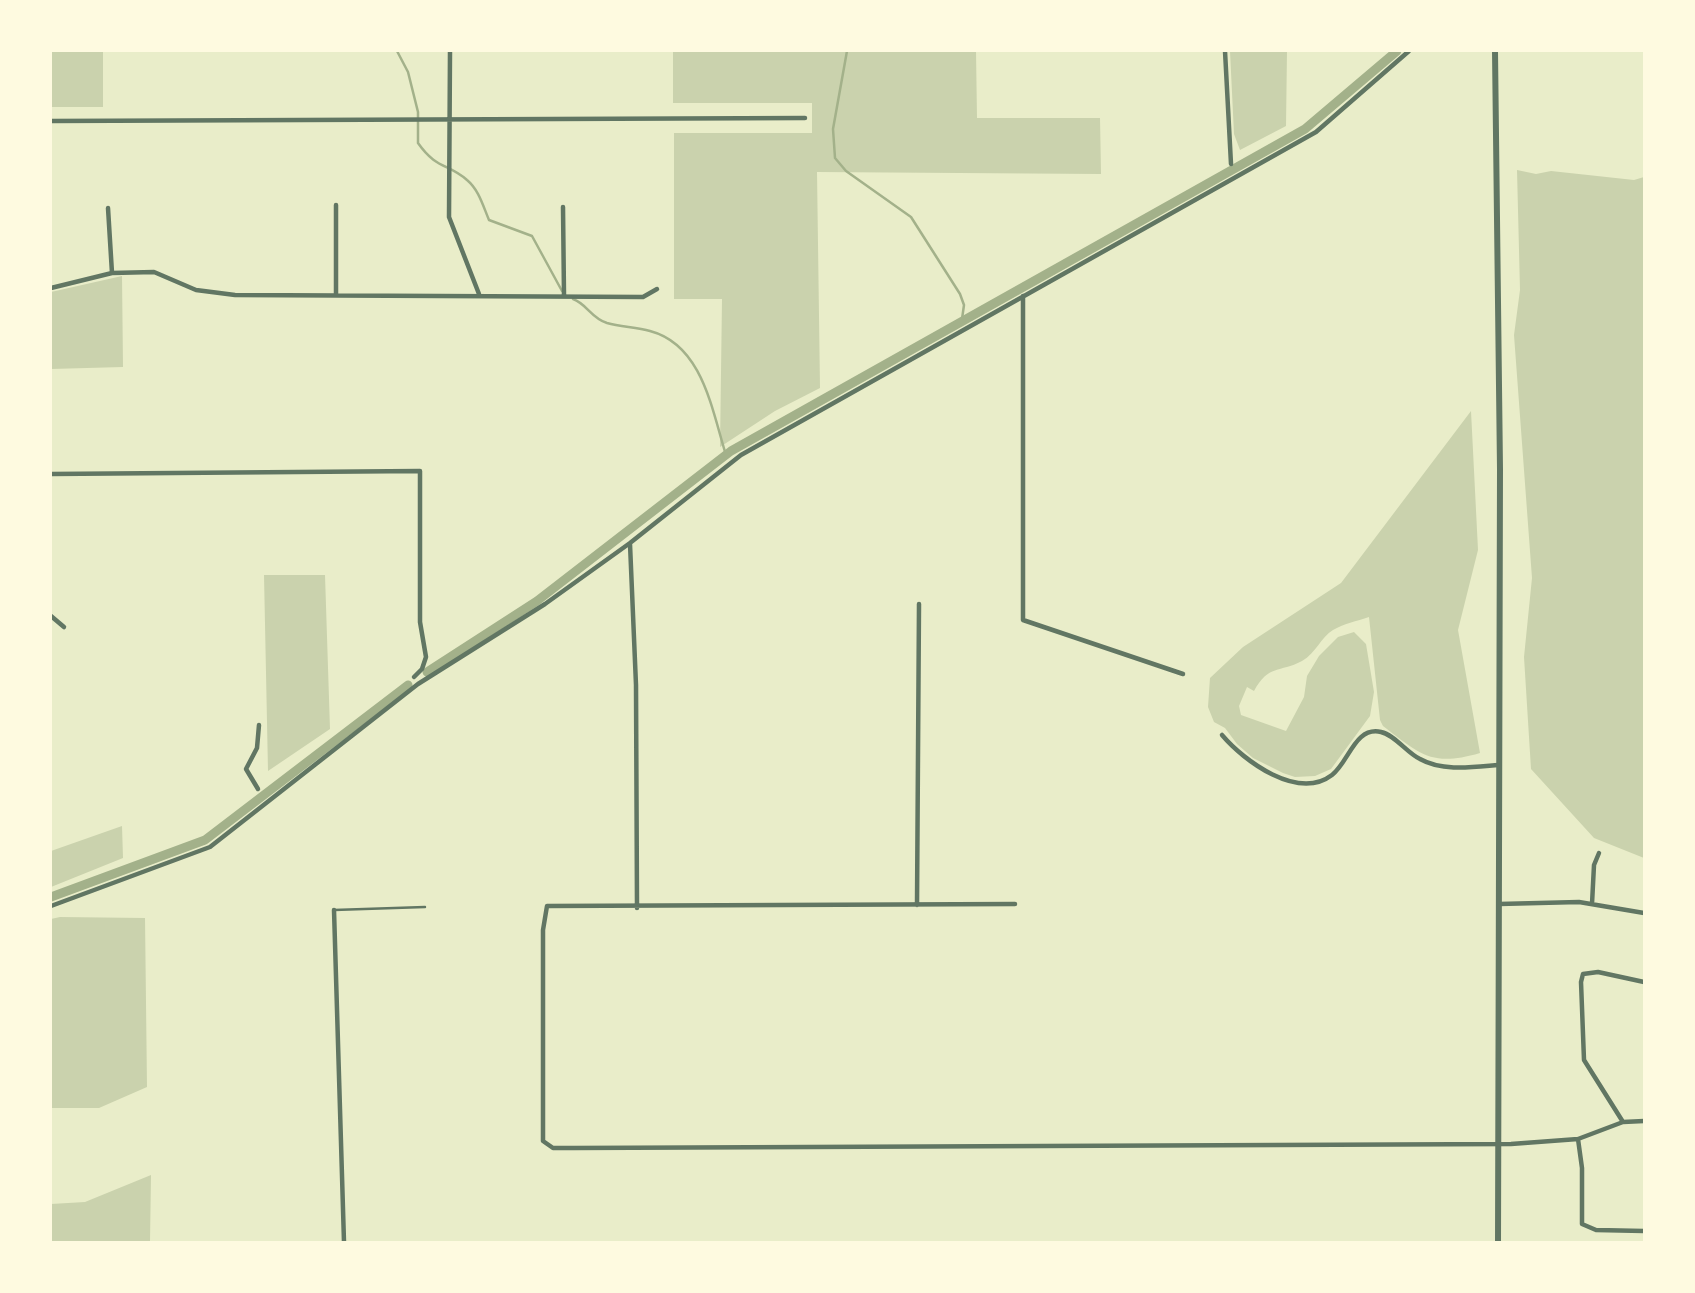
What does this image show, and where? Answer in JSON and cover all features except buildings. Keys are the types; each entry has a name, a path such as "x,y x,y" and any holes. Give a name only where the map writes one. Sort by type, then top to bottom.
{"street":[{"path":"450,51 449,217 479,294"},
{"path":"1225,51 1231,164"},
{"path":"51,906 210,848 418,684 545,604 630,543 741,455 1317,132 1409,51"},
{"path":"1495,51 1500,470 1498,1242"},
{"path":"51,121 805,118"},
{"path":"335,295 336,205"},
{"path":"563,207 564,295"},
{"path":"108,208 111,273"},
{"path":"51,288 111,273 154,272 195,290 235,295 479,294 643,297 657,289"},
{"path":"1023,296 1023,620 1183,674"},
{"path":"51,474 420,471 420,622 426,657 422,670 414,677"},
{"path":"630,543 636,685 637,908"},
{"path":"917,905 919,604"},
{"path":"51,616 64,626"},
{"path":"258,789 246,769 257,748 259,725"},
{"path":"1222,735 1235,751 1254,764 1307,783 1319,782 1334,774 1359,737 1368,732 1382,732 1420,760 1437,765 1499,765"},
{"path":"1591,904 1594,865 1599,853"},
{"path":"1015,904 637,908 547,906 543,930 542,1142 553,1148 1499,1144 1578,1139 1623,1122 1644,1121"},
{"path":"1498,904 1591,904 1644,913"},
{"path":"334,910 344,1242"},
{"path":"1623,1122 1584,1060 1581,982 1583,974 1598,972 1644,982"},
{"path":"1578,1139 1582,1168 1582,1224 1596,1230 1644,1231"}],"lane":[{"path":"334,910 425,907"}],"green space":[{"path":"51,51 103,51 103,107 51,107"},
{"path":"673,51 976,51 977,118 1100,118 1101,174 817,172 820,388 775,411 720,447 722,299 674,299 674,133 812,133 812,103 673,103"},
{"path":"1230,51 1287,51 1286,126 1240,150 1234,134"},
{"path":"1517,170 1536,174 1551,171 1634,180 1644,177 1644,858 1594,838 1531,769 1524,657 1532,578 1514,335 1520,290"},
{"path":"122,276 123,367 51,369 51,292"},
{"path":"1471,411 1478,550 1458,630 1480,753 1450,759 1428,756 1383,726 1380,720 1369,617 1333,630 1307,658 1270,673 1259,682 1254,691 1247,687 1239,706 1241,715 1286,731 1304,697 1307,676 1319,656 1338,637 1354,632 1366,644 1374,692 1370,716 1331,769 1315,776 1295,777 1253,758 1237,744 1225,728 1214,722 1208,707 1210,678 1243,647 1341,583"},
{"path":"264,575 325,575 330,729 268,771"},
{"path":"122,826 123,858 51,887 51,851"},
{"path":"145,918 147,1087 99,1108 51,1108 51,919"},
{"path":"151,1175 150,1241 51,1242 51,1204 85,1202"}],"waterway":[{"path":"397,51 408,72 418,112 418,143 431,158 460,175 475,188 489,220 532,236 562,291"},
{"path":"847,51 833,129 835,158 846,171 911,217 960,294 964,305 962,319"},
{"path":"427,672 537,601 731,451 1305,129 1397,51"},
{"path":"573,299 602,321 650,331 668,339 682,350 703,382 726,455"},
{"path":"51,897 205,840 408,685"}]}
